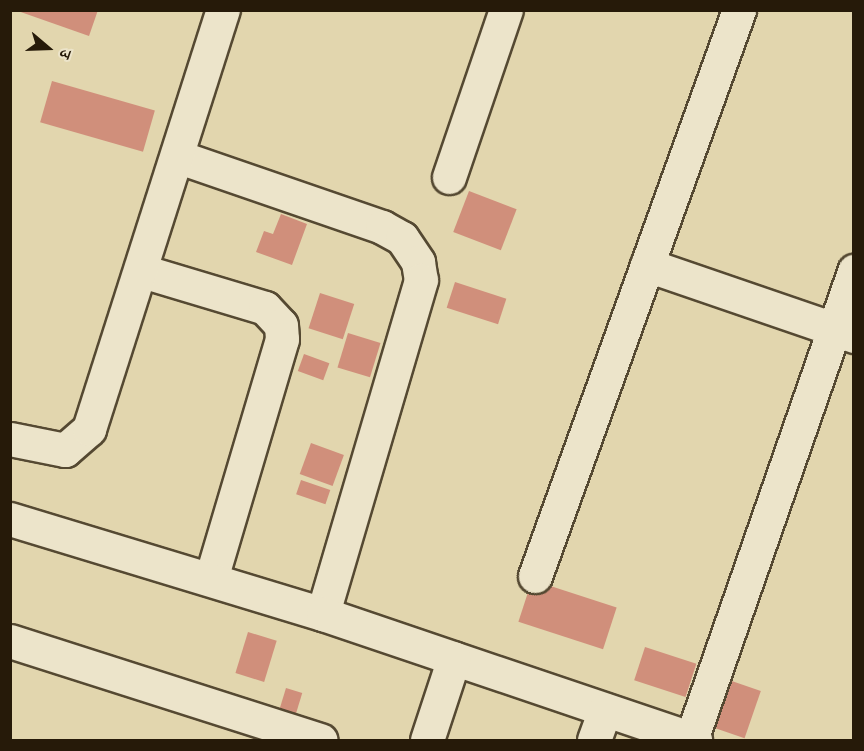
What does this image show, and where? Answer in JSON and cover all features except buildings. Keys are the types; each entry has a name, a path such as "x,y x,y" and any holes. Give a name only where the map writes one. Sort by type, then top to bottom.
{"street":[{"path":"11,440 65,450 89,429 142,271 223,10"},
{"path":"449,177 506,10"},
{"path":"535,576 738,10"},
{"path":"178,158 382,227 402,238 418,262 420,280 323,614"},
{"path":"647,265 844,332"},
{"path":"142,271 265,308 281,325 282,339 211,578"},
{"path":"10,519 211,578 323,614 693,740 844,332 854,271"},
{"path":"10,641 321,741"},
{"path":"427,741 454,658"},
{"path":"594,741 605,710"}]}
